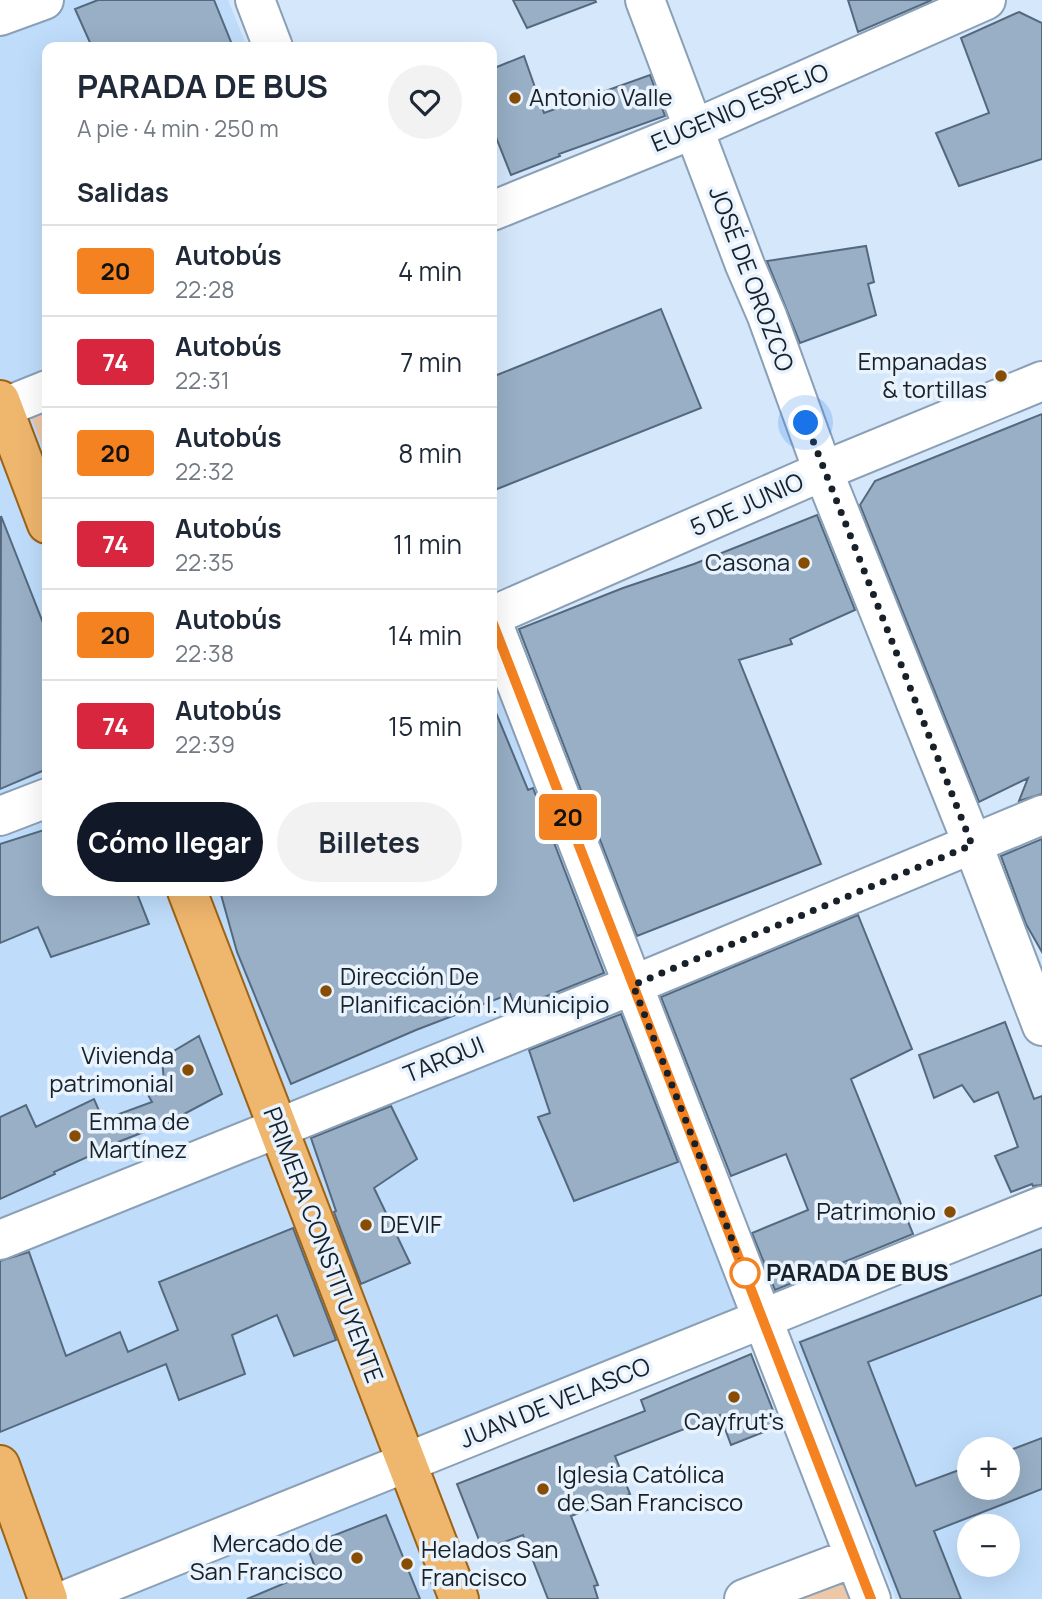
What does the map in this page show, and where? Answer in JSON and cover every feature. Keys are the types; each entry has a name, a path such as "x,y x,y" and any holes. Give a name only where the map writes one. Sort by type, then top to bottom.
{"main road":[{"path":"1,406 42,511"},
{"name":"PRIMERA CONSTITUYENTE","path":"189,896 459,1599"},
{"path":"0,1465 48,1599"}],"street":[{"path":"0,16 44,0"},
{"path":"255,0 272,42"},
{"name":"JOSÉ DE OROZCO","path":"645,0 824,471 1042,1026"},
{"name":"EUGENIO ESPEJO","path":"497,209 694,129 986,0"},
{"name":"5 DE JUNIO","path":"497,617 824,471 1042,381"},
{"path":"1,406 42,392"},
{"path":"497,632 871,1599"},
{"path":"0,816 42,799"},
{"name":"TARQUI","path":"0,1240 633,985 1042,815"},
{"name":"JUAN DE VELASCO","path":"68,1599 1042,1206"},
{"path":"744,1599 855,1557"}],"shaded area":[{"path":"0,0 228,0 245,42 42,42 42,896 497,896 497,686 742,1312 34,1599 0,1599"},
{"path":"42,412 42,446 31,416"},
{"path":"1042,1247 1042,1599 896,1599 795,1342"},
{"path":"399,1480 447,1599 98,1599"},
{"path":"845,1579 853,1599 794,1599"}],"building":[{"path":"98,0 214,0 231,42 90,42 75,9"},
{"path":"513,0 595,0 596,2 527,28"},
{"path":"848,0 932,0 858,32"},
{"path":"1019,12 1042,23 1042,159 959,186 936,133 989,113 961,38"},
{"path":"524,56 544,113 650,75 665,116 559,154 560,156 511,175 497,140 497,67"},
{"path":"866,246 874,282 868,284 876,315 800,343 767,261"},
{"path":"661,309 701,408 497,489 497,375"},
{"path":"1042,414 1042,794 1019,801 1028,778 979,802 860,505 875,481"},
{"path":"817,515 855,610 790,639 792,644 739,660 821,864 637,936 519,629"},
{"path":"1,516 42,620 42,771 0,789"},
{"path":"497,715 528,790 533,788 604,973 515,1009 510,994 416,1030 291,1084 237,952 221,896 497,896"},
{"path":"42,831 42,896 138,896 149,924 51,957 38,927 0,943 0,844"},
{"path":"1042,839 1042,952 1026,924 1001,856"},
{"path":"858,915 912,1049 851,1079 913,1234 775,1290 752,1233 808,1210 786,1154 731,1176 661,997"},
{"path":"621,1014 678,1162 574,1201 538,1117 550,1113 529,1050"},
{"path":"1005,1022 1034,1099 1042,1096 1042,1185 1032,1184 1011,1192 995,1156 1018,1147 998,1092 974,1102 962,1085 934,1098 919,1055"},
{"path":"199,1036 222,1094 167,1123 113,1144 0,1199 0,1117 26,1105 36,1127 94,1099 103,1120 152,1102 147,1093 164,1082 162,1058"},
{"name":"DEVIF","path":"391,1106 417,1159 374,1188 410,1263 361,1284 334,1212 336,1211 311,1138"},
{"path":"293,1228 336,1340 294,1356 277,1315 232,1335 245,1374 179,1400 166,1364 0,1432 0,1261 29,1252 66,1356 120,1332 128,1352 178,1330 159,1282"},
{"path":"1042,1249 1042,1295 868,1362 916,1486 957,1471 957,1500 1014,1500 978,1514 957,1514 957,1522 934,1531 961,1599 901,1599 800,1342"},
{"path":"751,1354 779,1426 731,1445 720,1415 615,1456 630,1494 571,1516 598,1585 594,1586 598,1599 548,1599 523,1535 483,1550 457,1484 645,1411 641,1400"},
{"path":"1042,1438 1042,1489 1020,1498 1020,1446"},
{"name":"Mercado de San Francisco","path":"386,1515 420,1599 247,1599 316,1570 307,1546"}],"bus line":[{"name":"20","path":"497,634 871,1599"}],"place":[{"name":"Antonio Valle","path":"515,98"},
{"name":"Empanadas & tortillas","path":"1001,376"},
{"name":"Casona","path":"804,563"},
{"name":"Dirección De Planificación I. Municipio","path":"326,991"},
{"name":"Vivienda patrimonial","path":"188,1070"},
{"name":"Emma de Martínez","path":"75,1136"},
{"name":"Patrimonio","path":"950,1212"},
{"name":"DEVIF","path":"366,1225"},
{"name":"PARADA DE BUS","path":"745,1273"},
{"name":"Cayfrut's","path":"734,1397"},
{"name":"Iglesia Católica de San Francisco","path":"543,1489"},
{"name":"Mercado de San Francisco","path":"357,1558"},
{"name":"Helados San Francisco","path":"407,1564"}],"route":[{"path":"745,1273 633,985 972,845 806,423"}]}
